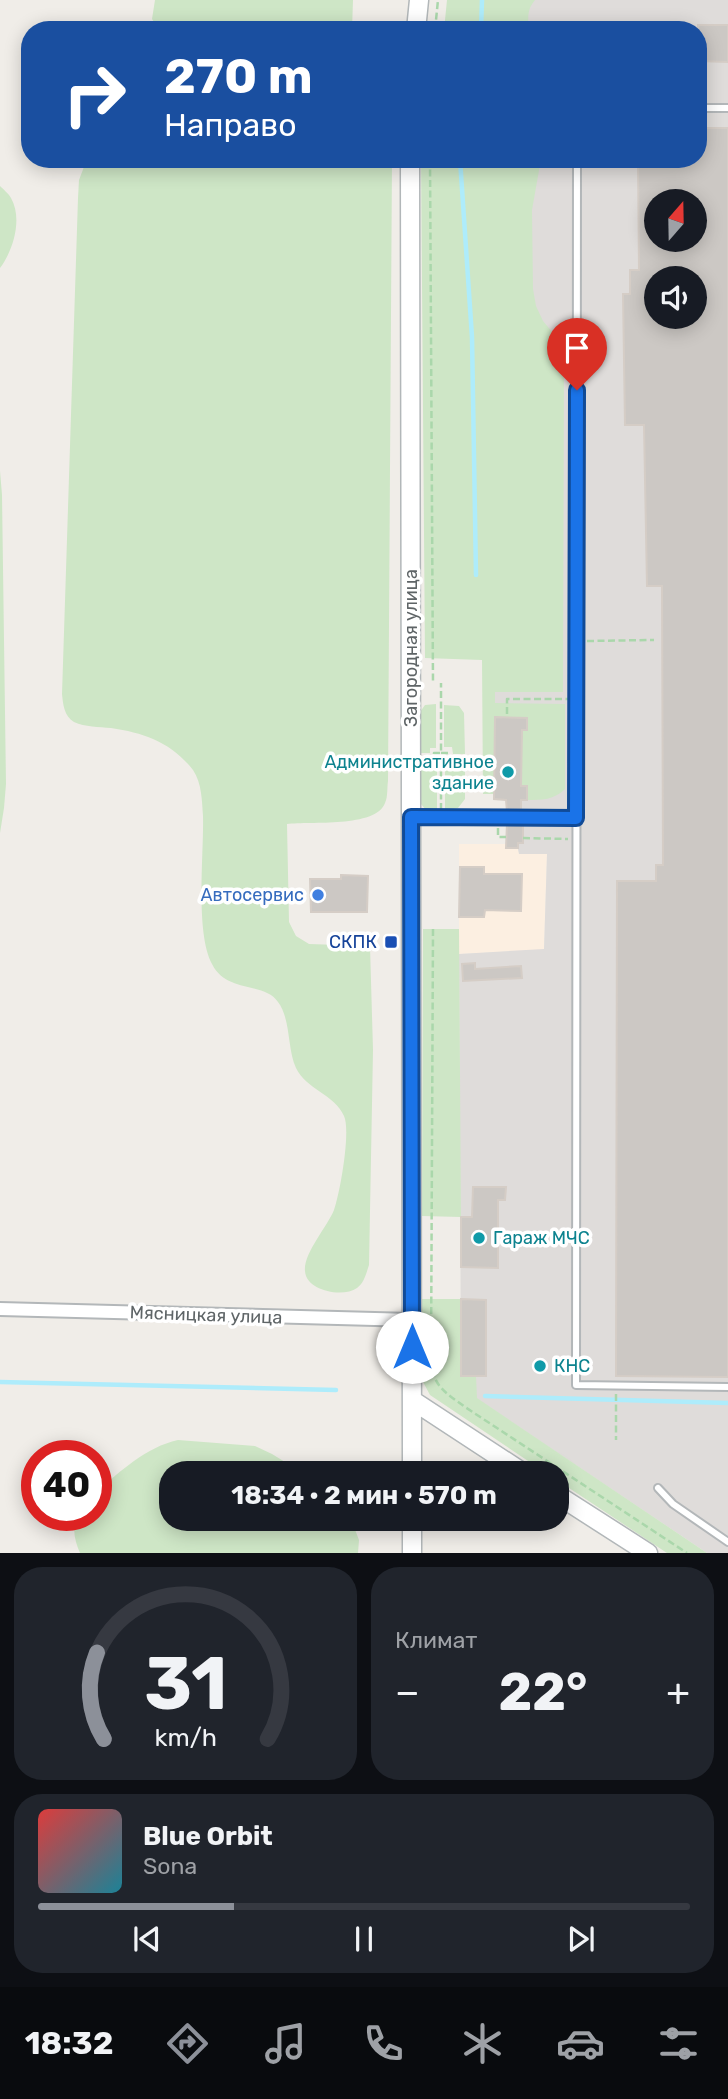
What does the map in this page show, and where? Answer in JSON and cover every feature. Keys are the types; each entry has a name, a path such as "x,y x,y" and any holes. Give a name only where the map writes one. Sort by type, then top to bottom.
{"street":[{"path":"417,21 419,0"},
{"name":"Загородная улица","path":"410,168 412,1461"},
{"name":"Мясницкая улица","path":"0,1309 412,1320"},
{"path":"412,1400 506,1461"},
{"path":"569,1502 648,1553"},
{"path":"412,1531 412,1553"}],"lane":[{"path":"707,108 728,108"},
{"path":"577,168 576,1385 728,1387"},
{"path":"411,817 576,818"},
{"path":"658,1488 673,1504 728,1542"}],"path":[{"path":"436,21 438,0"},
{"path":"430,168 433,683"},
{"path":"576,642 654,640"},
{"path":"441,683 441,753"},
{"path":"507,714 507,699 577,699"},
{"path":"434,753 448,753 448,758 448,764 434,764 434,753"},
{"path":"448,758 474,758"},
{"path":"441,764 441,818"},
{"path":"498,818 498,837 506,837"},
{"path":"523,838 568,839"},
{"path":"433,929 431,1360 435,1380 442,1390 465,1407 687,1553"},
{"path":"615,1385 616,1440"}],"shaded area":[{"path":"500,0 728,0 728,1553 707,1553 476,1398 461,1376 459,954 544,949 547,854 519,854 518,849 506,848 506,800 494,799 498,168 707,168 707,21 499,21"},
{"path":"459,844 506,844 518,848 519,854 547,854 544,950 459,954"}],"green space":[{"path":"155,0 353,0 352,21 152,19"},
{"path":"447,0 535,0 529,11 528,21 445,21"},
{"path":"84,168 392,168 387,798 379,811 356,820 287,824 289,922 296,936 309,944 370,946 373,1050 369,1265 361,1284 351,1291 335,1292 318,1288 307,1278 305,1271 305,1264 316,1240 334,1210 342,1177 346,1135 344,1116 334,1103 306,1081 296,1068 285,1017 278,1002 264,991 227,980 212,964 207,950 202,913 203,816 196,775 185,761 167,746 146,736 123,730 78,724 68,716 64,706 62,694 79,180"},
{"path":"421,168 539,168 532,210 533,289 536,306 543,321 564,346 563,692 495,692 495,703 565,704 565,789 548,799 527,800 527,786 521,786 522,730 527,729 527,718 494,794 483,794 482,660 425,658"},
{"path":"0,186 15,206 16,225 9,253 0,268"},
{"path":"0,471 6,784 0,833"},
{"path":"436,704 436,748 430,748 430,753 420,753 420,712 425,705"},
{"path":"444,705 459,706 464,713 465,754 453,754 452,747 444,747"},
{"path":"421,761 430,762 430,768 437,768 437,810 426,810 421,804"},
{"path":"452,761 465,761 465,799 458,808 445,810 445,768 452,768"},
{"path":"423,929 459,929 461,1217 422,1216"},
{"path":"422,1299 461,1299 461,1376 476,1376 477,1398 707,1553 667,1553 569,1488 569,1461 528,1461 430,1395 422,1380"},
{"path":"178,1440 255,1446 283,1461 159,1461 159,1531 356,1531 359,1540 358,1553 80,1553 74,1531 112,1531 112,1478 145,1454"}],"building":[{"path":"707,25 728,25 728,62 707,61"},
{"path":"707,128 728,128 728,1377 616,1376 617,881 656,881 656,865 663,865 662,586 647,586 644,425 625,425 623,294 630,294 630,270 639,270 638,168 707,168"},
{"name":"Административное здание","path":"495,717 527,718 527,730 522,730 521,786 527,786 527,800 521,800 521,812 507,812 506,800 494,799"},
{"path":"507,823 523,823 523,843 518,843 518,848 506,848"},
{"path":"460,867 484,867 484,874 522,874 521,911 485,910 484,917 459,917"},
{"path":"341,875 368,876 367,912 311,912 310,879 341,879"},
{"path":"475,963 475,969 521,966 522,978 463,981 462,964"},
{"name":"Гараж МЧС","path":"473,1187 506,1187 505,1200 498,1200 498,1268 461,1267 461,1217 472,1217"},
{"path":"461,1299 486,1300 486,1376 461,1376"}],"waterway":[{"path":"481,21 482,0"},
{"path":"461,168 472,337 476,575"},
{"path":"0,1382 336,1390"},
{"path":"485,1396 728,1403"}],"place":[{"name":"Административное здание","path":"508,772"},
{"name":"Автосервис","path":"318,895"},
{"name":"СКПК","path":"391,942"},
{"name":"Гараж МЧС","path":"479,1238"},
{"name":"КНС","path":"540,1366"}],"route":[{"path":"412,1347 411,817 576,818 577,390"}]}
